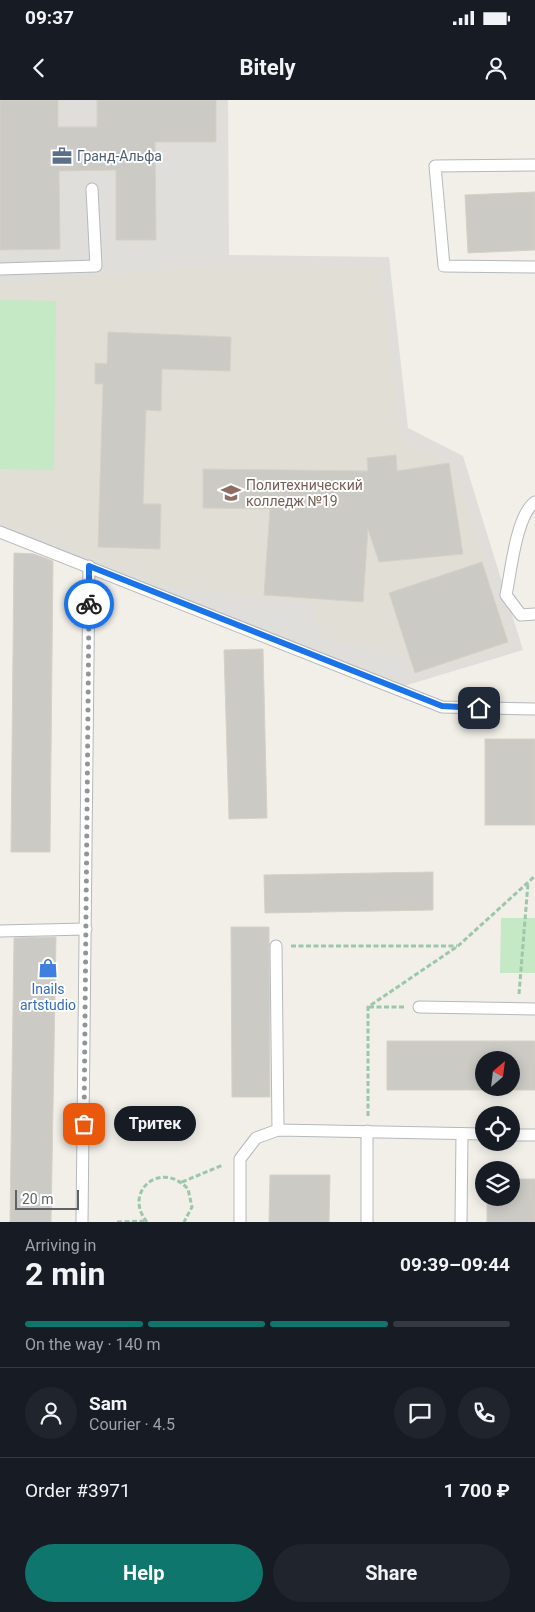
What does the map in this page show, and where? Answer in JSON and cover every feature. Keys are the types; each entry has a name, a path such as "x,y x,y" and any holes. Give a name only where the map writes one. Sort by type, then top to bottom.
{"lane":[{"path":"535,165 435,166 444,266 535,267"},
{"path":"0,269 96,266 92,189"},
{"path":"535,502 528,507 521,521 506,595 521,615 535,614"},
{"path":"0,532 442,706 535,709"},
{"path":"82,1222 89,566"},
{"path":"0,931 86,929"},
{"path":"276,946 278,1130"},
{"path":"419,1007 535,1009"},
{"path":"240,1222 240,1159 256,1138 278,1130 475,1134"},
{"path":"367,1222 368,1132"},
{"path":"461,1222 462,1134"},
{"path":"520,1135 535,1135"}],"path":[{"path":"518,1008 528,882"},
{"path":"276,946 458,946"},
{"path":"368,1007 419,1007"},
{"path":"182,1182 240,1159"},
{"path":"117,1222 147,1222 139,1205 142,1190 148,1182 165,1176 182,1182 192,1197 192,1206 184,1222"}],"shaded area":[{"name":"Политехнический колледж №19","path":"0,100 228,100 229,255 389,257 408,428 463,456 523,650 404,686 0,527"},
{"name":"Политехнический колледж №19","path":"220,265 380,266 401,438 453,465 513,646 416,675 405,657 323,638 311,603 163,586 0,522 0,283"}],"green space":[{"path":"0,300 56,301 54,470 0,469"},
{"path":"501,918 535,918 535,973 500,973"}],"building":[{"path":"0,100 58,100 58,127 97,127 97,100 216,100 216,142 155,142 156,240 116,240 116,170 59,171 60,249 0,250"},
{"path":"535,192 535,250 468,253 465,195"},
{"path":"108,332 231,337 230,371 162,369 161,411 146,410 143,504 161,504 160,549 98,547 103,384 95,384 95,363 107,364"},
{"path":"396,455 397,471 449,463 463,554 379,562 368,529 363,602 264,595 270,509 203,508 203,469 368,471 367,458"},
{"path":"14,553 34,554 53,561 50,852 11,852"},
{"path":"482,562 508,642 415,673 389,593"},
{"path":"263,649 267,818 229,819 224,650"},
{"path":"485,739 535,739 535,825 485,825"},
{"path":"433,872 433,910 265,913 264,875"},
{"path":"231,927 269,927 270,1097 232,1097"},
{"path":"56,937 51,1222 10,1222 14,938"},
{"path":"387,1041 535,1041 535,1090 520,1090 520,1051 475,1051 475,1090 387,1090"},
{"path":"270,1175 330,1175 329,1222 269,1222"},
{"path":"520,1179 535,1179 535,1222 487,1222 487,1206 520,1206"}],"way so far":[{"path":"84,1124 89,604"}],"place":[{"name":"Гранд-Альфа","path":"62,156"},
{"name":"Политехнический колледж №19","path":"231,493"},
{"name":"Inails artstudio","path":"48,968"},
{"name":"Тритек","path":"84,1124"}],"route":[{"path":"89,604 89,566 442,706 479,708"}]}
